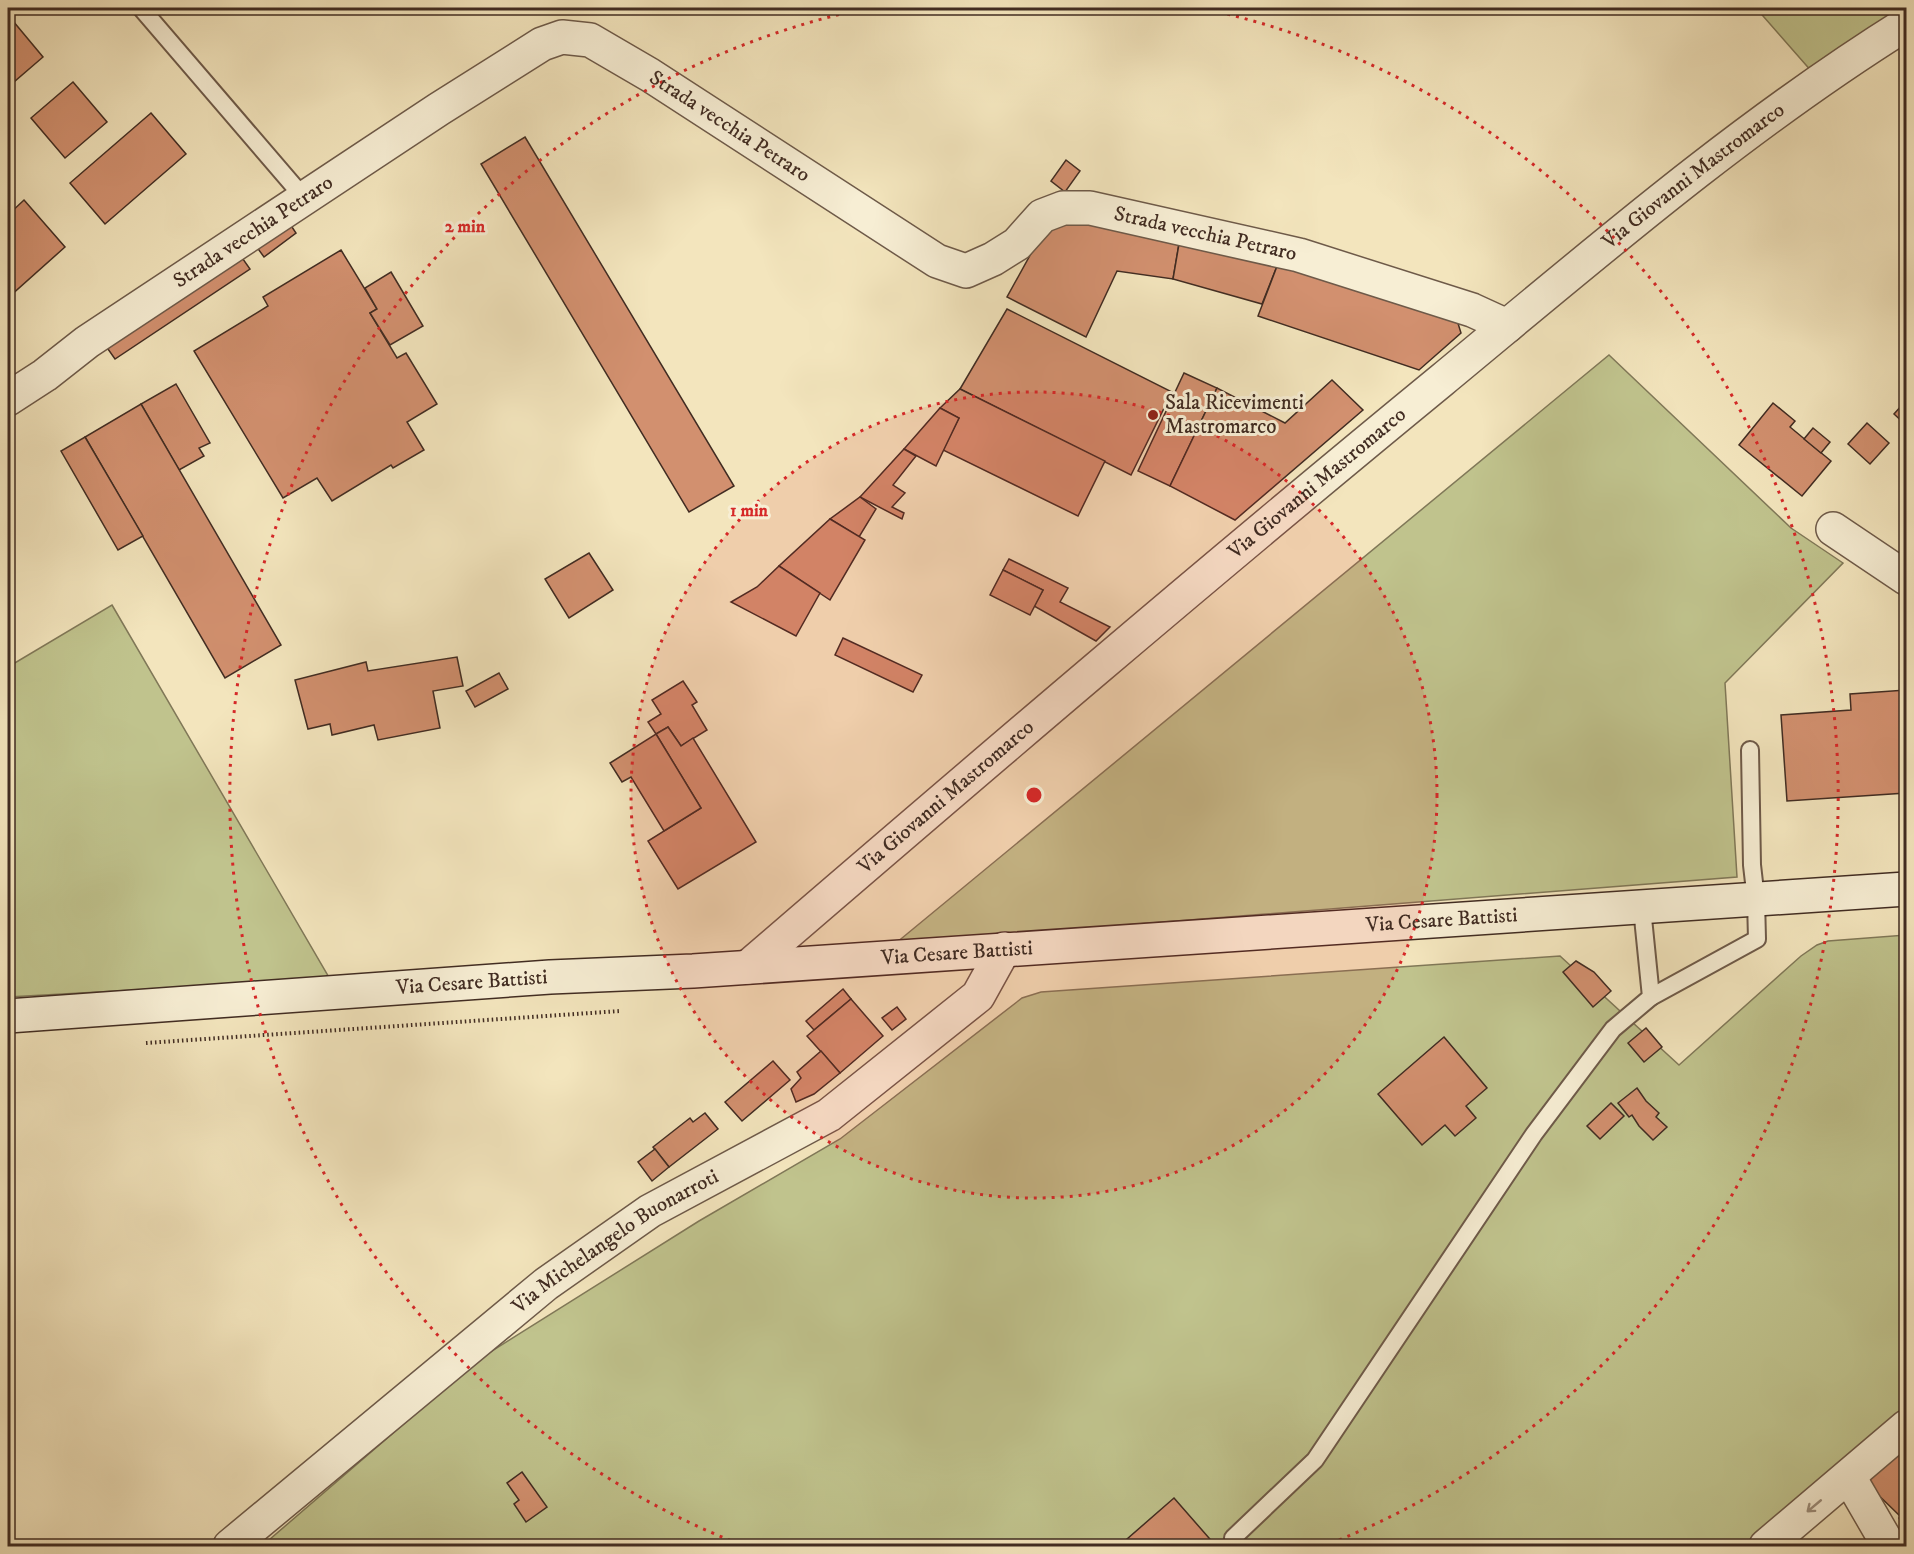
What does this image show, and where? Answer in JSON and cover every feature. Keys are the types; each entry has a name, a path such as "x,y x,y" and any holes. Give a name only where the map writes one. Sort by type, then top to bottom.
{"street":[{"name":"Via Giovanni Mastromarco","path":"748,967 1029,725 1621,232 1841,64 1906,24"},
{"name":"Strada vecchia Petraro","path":"8,399 45,375 87,342 439,109 542,44 562,37 590,40 650,75 937,261 966,271 993,259 1017,244 1042,216 1063,208 1090,208 1299,255 1472,310 1507,326"},
{"path":"1833,529 1906,578"},
{"name":"Via Cesare Battisti","path":"8,1017 550,977 748,967 1906,889"},
{"name":"Via Michelangelo Buonarroti","path":"230,1546 546,1284 596,1247 650,1211 829,1115 978,996 1004,949"},
{"path":"1766,1546 1906,1427"},
{"path":"1849,1477 1889,1546"}],"lane":[{"path":"141,8 305,199"},
{"path":"1233,1538 1315,1460 1534,1134 1613,1029 1651,997 1757,939 1752,865 1749,750"},
{"path":"1642,908 1651,997"}],"green space":[{"path":"1756,8 1906,8 1906,15 1813,73"},
{"path":"1609,355 1791,528 1843,563 1725,683 1737,877 896,943"},
{"path":"112,605 330,979 8,997 8,667"},
{"path":"1906,935 1906,1414 1747,1546 262,1546 479,1359 699,1221 840,1139 1022,998 1041,992 1560,956 1679,1065 1801,956 1817,945 1828,941"}],"building":[{"path":"8,15 43,57 8,87"},
{"path":"73,82 107,122 65,158 31,118"},
{"path":"151,113 186,154 105,224 70,183"},
{"path":"525,137 734,486 689,512 481,164"},
{"path":"1066,160 1080,171 1065,192 1051,181"},
{"path":"24,200 65,247 10,296 8,293 8,215"},
{"path":"1080,217 1180,238 1173,279 1117,271 1086,337 1007,297 1039,239 1060,221"},
{"path":"288,221 296,233 264,257 256,246"},
{"path":"1180,238 1279,261 1262,304 1173,279"},
{"path":"341,250 377,309 370,313 397,358 406,353 437,404 407,422 424,450 393,468 391,465 332,501 317,478 283,498 194,351 268,306 263,297"},
{"path":"238,252 250,269 115,359 103,342"},
{"path":"1279,261 1457,320 1461,333 1419,370 1258,316"},
{"path":"391,272 423,326 390,345 370,313 377,309 365,288"},
{"path":"1007,309 1172,392 1131,475 960,389"},
{"path":"1184,373 1217,388 1170,486 1138,471"},
{"path":"1332,380 1363,410 1235,520 1170,486 1217,388 1285,423"},
{"path":"176,384 210,443 199,448 204,456 179,470 141,404"},
{"path":"960,389 1105,461 1078,516 943,450 959,418 940,408"},
{"path":"1773,403 1795,421 1790,427 1831,461 1802,496 1739,445"},
{"path":"141,404 281,645 225,678 85,437"},
{"path":"1902,405 1906,409 1906,425 1894,414"},
{"path":"940,408 959,418 936,466 904,449"},
{"path":"1867,423 1889,443 1870,464 1848,444"},
{"path":"1813,428 1830,442 1821,453 1804,439"},
{"path":"85,437 143,536 118,550 61,451"},
{"path":"904,449 916,456 893,485 905,493 892,507 904,513 902,519 860,497"},
{"path":"860,497 876,509 859,537 830,519"},
{"path":"830,519 865,540 830,600 779,566"},
{"path":"589,553 613,590 569,618 545,579"},
{"path":"1009,559 1068,588 1060,602 1110,627 1096,641 1034,606 1043,590 1003,570"},
{"path":"779,566 820,593 796,636 731,602 757,587"},
{"path":"1003,570 1043,590 1030,615 990,595"},
{"path":"843,638 922,675 913,692 835,655"},
{"path":"457,657 463,686 433,691 440,728 378,740 374,725 332,735 330,724 308,729 295,680 366,662 368,671"},
{"path":"499,673 508,689 475,707 466,691"},
{"path":"683,681 697,702 692,705 707,730 681,746 668,727 656,734 648,722 661,714 652,700"},
{"path":"1906,690 1906,793 1787,801 1781,715 1851,710 1850,694"},
{"path":"668,727 681,746 693,738 756,842 678,889 648,841 701,808 656,734"},
{"path":"656,734 701,808 664,831 631,777 622,782 610,763"},
{"path":"1576,961 1594,972 1611,991 1593,1007 1563,972"},
{"path":"843,989 851,999 814,1030 806,1021"},
{"path":"851,999 883,1036 840,1073 807,1036"},
{"path":"897,1007 906,1019 892,1030 882,1018"},
{"path":"1646,1028 1662,1047 1644,1062 1628,1043"},
{"path":"1444,1037 1487,1088 1466,1106 1476,1118 1455,1136 1445,1125 1422,1145 1378,1094"},
{"path":"821,1051 840,1073 814,1094 796,1102 791,1089 801,1078 797,1072"},
{"path":"773,1061 790,1080 742,1121 725,1102"},
{"path":"1637,1088 1646,1101 1659,1113 1656,1117 1667,1127 1653,1140 1632,1115 1629,1117 1618,1103"},
{"path":"1611,1103 1624,1116 1600,1139 1587,1126"},
{"path":"705,1113 718,1129 669,1167 653,1147 690,1118 693,1122"},
{"path":"655,1149 669,1167 652,1181 638,1162"},
{"path":"1906,1444 1906,1532 1899,1518 1901,1517 1866,1483"},
{"path":"522,1472 547,1507 526,1522 514,1504 519,1500 507,1483"},
{"path":"1174,1498 1216,1546 1119,1546"}],"place":[{"name":"Sala Ricevimenti Mastromarco","path":"1153,415"}]}
